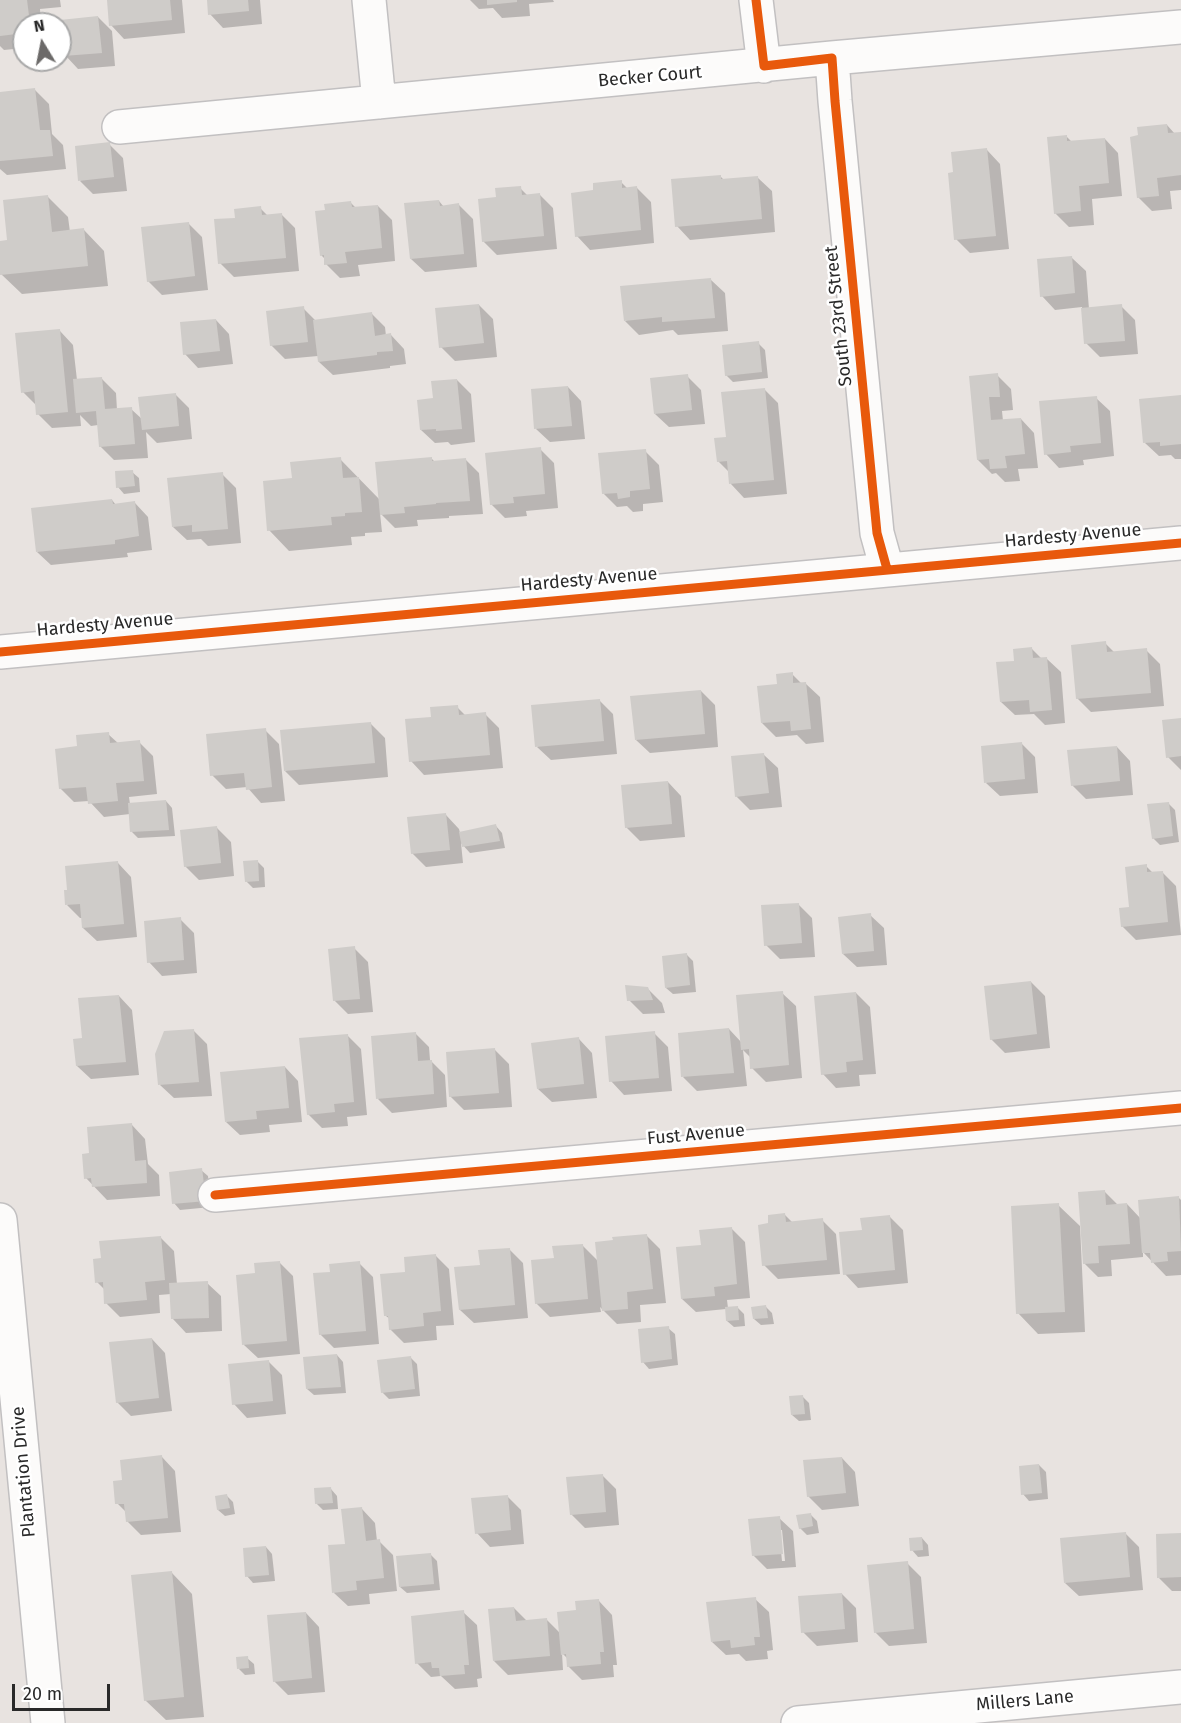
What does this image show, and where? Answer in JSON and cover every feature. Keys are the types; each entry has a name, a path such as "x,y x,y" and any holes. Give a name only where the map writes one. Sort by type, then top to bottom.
{"street":[{"path":"369,0 379,102"},
{"path":"756,0 764,66"},
{"name":"Becker Court","path":"119,127 832,58 1181,27"},
{"name":"South 23rd Street","path":"832,58 877,533 886,569"},
{"name":"Hardesty Avenue","path":"0,652 1181,543"},
{"name":"Fust Avenue","path":"215,1196 1181,1108"},
{"name":"Plantation Drive","path":"0,1221 48,1723"},
{"name":"Millers Lane","path":"798,1723 927,1717 1181,1687"}],"building":[{"path":"0,0 27,0 28,12 12,12 12,34 0,36"},
{"path":"107,0 170,0 172,20 109,26"},
{"path":"207,0 248,0 249,11 208,15"},
{"path":"487,0 517,0 517,2 487,5"},
{"path":"98,16 102,53 72,55 72,19"},
{"path":"35,88 40,130 50,130 53,156 0,161 0,92"},
{"path":"1167,124 1168,133 1181,132 1181,175 1157,178 1159,196 1137,198 1130,137 1138,135 1137,127"},
{"path":"1067,135 1067,141 1105,138 1109,183 1079,186 1081,211 1054,214 1047,137"},
{"path":"110,142 114,177 78,181 75,146"},
{"path":"987,148 996,236 954,240 948,173 953,172 951,152"},
{"path":"721,175 721,179 758,176 762,219 675,227 671,179"},
{"path":"622,180 622,188 637,186 641,230 575,237 571,193 593,190 593,183"},
{"path":"521,186 522,195 540,193 544,236 482,242 478,199 496,197 495,188"},
{"path":"48,195 52,232 84,228 88,266 0,275 0,241 7,240 3,200"},
{"path":"439,200 440,206 459,203 464,254 410,259 404,203"},
{"path":"351,201 352,207 378,205 382,248 345,252 347,263 324,265 324,255 320,256 315,211 325,210 324,204"},
{"path":"261,206 262,215 282,213 286,258 218,264 214,219 235,218 234,209"},
{"path":"189,222 195,276 147,282 141,227"},
{"path":"1072,256 1075,293 1040,297 1037,259"},
{"path":"711,278 715,318 662,322 662,317 624,321 620,286"},
{"path":"479,304 484,343 439,348 435,308"},
{"path":"1122,304 1125,341 1084,344 1081,308"},
{"path":"304,306 308,342 270,346 266,311"},
{"path":"372,312 375,336 391,333 393,351 318,362 313,320"},
{"path":"216,319 220,351 183,355 180,322"},
{"path":"60,329 68,412 36,415 34,391 21,393 15,333"},
{"path":"759,341 762,372 725,376 722,345"},
{"path":"998,373 1000,397 989,397 991,420 1021,418 1025,454 1005,456 1007,468 990,469 989,459 977,460 969,376"},
{"path":"688,374 692,410 654,414 650,378"},
{"path":"102,377 105,409 132,407 135,444 99,447 96,411 76,413 73,379"},
{"path":"457,379 462,429 420,430 417,400 433,398 431,381"},
{"path":"568,386 572,426 534,429 531,389"},
{"path":"765,388 774,480 729,484 727,461 717,462 714,438 726,437 721,392"},
{"path":"176,393 179,426 142,430 138,397"},
{"path":"1181,395 1181,444 1160,446 1160,442 1143,443 1139,399"},
{"path":"1097,396 1101,443 1070,446 1071,452 1044,455 1039,401"},
{"path":"541,447 545,494 513,497 514,503 490,505 485,453"},
{"path":"646,449 650,489 630,491 630,497 618,499 617,493 602,494 598,453"},
{"path":"341,457 343,478 359,477 362,512 331,517 332,525 267,531 263,481 292,478 290,462"},
{"path":"432,457 432,461 466,458 470,501 404,507 405,513 380,515 375,462"},
{"path":"133,470 135,486 116,488 115,471"},
{"path":"223,472 228,529 192,532 192,525 172,527 167,478"},
{"path":"112,499 113,504 135,501 139,536 115,540 115,544 36,552 31,508"},
{"path":"1106,641 1107,652 1147,648 1151,693 1076,699 1071,645"},
{"path":"1032,647 1033,658 1047,657 1052,710 1030,712 1029,700 1000,702 996,662 1014,661 1013,649"},
{"path":"793,672 793,683 806,682 811,729 791,731 790,721 761,723 757,686 777,684 776,674"},
{"path":"701,690 705,734 635,740 630,696"},
{"path":"600,699 604,741 535,747 531,705"},
{"path":"458,705 459,715 486,712 490,755 409,762 405,719 431,717 430,707"},
{"path":"1181,718 1181,756 1166,758 1162,720"},
{"path":"371,722 375,763 284,771 280,730"},
{"path":"266,728 272,787 246,790 244,773 210,776 206,734"},
{"path":"109,732 110,743 140,740 144,781 116,783 118,801 88,804 86,787 59,789 55,749 77,746 76,735"},
{"path":"1022,742 1025,779 984,783 981,746"},
{"path":"1117,746 1120,781 1071,786 1067,750"},
{"path":"764,753 769,793 735,797 731,756"},
{"path":"668,781 672,824 625,828 621,785"},
{"path":"166,800 169,830 130,832 128,803"},
{"path":"1169,802 1173,836 1152,839 1147,804"},
{"path":"446,813 450,850 411,854 407,817"},
{"path":"496,824 500,841 462,847 459,832"},
{"path":"217,826 221,863 184,867 180,830"},
{"path":"258,860 259,881 245,882 243,861"},
{"path":"118,861 124,924 82,928 80,904 65,905 64,890 67,890 65,866"},
{"path":"1147,864 1147,872 1163,871 1168,922 1121,927 1119,908 1129,907 1125,867"},
{"path":"799,903 802,943 764,946 761,905"},
{"path":"871,913 874,951 842,954 838,917"},
{"path":"181,917 184,960 147,963 144,921"},
{"path":"355,946 360,999 333,1001 328,949"},
{"path":"687,953 690,985 665,988 662,956"},
{"path":"1031,981 1037,1034 990,1040 984,986"},
{"path":"625,985 648,987 653,1000 627,1001"},
{"path":"783,991 789,1065 750,1069 749,1049 741,1050 736,995"},
{"path":"856,992 863,1060 846,1062 847,1072 821,1075 814,996"},
{"path":"119,995 126,1062 76,1066 73,1039 82,1038 78,998"},
{"path":"729,1028 734,1073 681,1077 678,1033"},
{"path":"194,1029 199,1082 158,1085 155,1054 164,1031"},
{"path":"655,1031 659,1078 609,1082 605,1036"},
{"path":"416,1032 418,1061 432,1060 434,1094 376,1099 371,1036"},
{"path":"348,1034 354,1102 334,1104 335,1112 307,1115 299,1038"},
{"path":"579,1037 584,1084 537,1089 531,1043"},
{"path":"495,1048 499,1093 449,1097 446,1052"},
{"path":"285,1066 289,1108 256,1111 257,1119 225,1122 220,1072"},
{"path":"132,1123 135,1161 146,1160 147,1183 92,1187 91,1178 84,1179 82,1154 89,1153 87,1127"},
{"path":"202,1168 206,1201 172,1204 169,1172"},
{"path":"1105,1190 1106,1205 1127,1203 1130,1244 1098,1246 1099,1263 1083,1264 1078,1192"},
{"path":"1179,1196 1181,1251 1167,1252 1168,1261 1151,1263 1150,1253 1142,1253 1138,1200"},
{"path":"1059,1203 1065,1312 1016,1314 1011,1206"},
{"path":"785,1213 786,1222 823,1218 827,1260 762,1266 758,1225 768,1223 768,1215"},
{"path":"890,1215 895,1270 843,1275 839,1232 862,1230 860,1218"},
{"path":"732,1227 737,1284 714,1287 715,1296 681,1299 676,1247 701,1245 699,1230"},
{"path":"647,1234 653,1289 627,1292 628,1309 602,1311 595,1242 613,1240 612,1237"},
{"path":"161,1236 165,1280 145,1282 147,1300 104,1304 103,1282 95,1283 93,1259 101,1258 99,1241"},
{"path":"583,1244 588,1299 535,1304 531,1260 554,1258 552,1246"},
{"path":"510,1248 515,1305 459,1310 454,1267 480,1265 478,1250"},
{"path":"436,1254 441,1311 423,1313 424,1326 389,1330 388,1316 384,1316 380,1274 405,1272 404,1257"},
{"path":"280,1261 287,1341 242,1345 236,1275 255,1273 254,1263"},
{"path":"360,1261 366,1331 319,1335 313,1273 330,1272 329,1264"},
{"path":"208,1281 209,1318 171,1319 169,1283"},
{"path":"766,1305 768,1318 753,1319 751,1307"},
{"path":"738,1306 739,1320 726,1321 725,1307"},
{"path":"669,1326 672,1359 641,1363 638,1329"},
{"path":"152,1338 159,1398 116,1403 109,1342"},
{"path":"337,1354 341,1387 306,1389 303,1357"},
{"path":"411,1356 415,1389 381,1393 377,1360"},
{"path":"269,1360 273,1401 232,1405 228,1364"},
{"path":"803,1395 805,1414 791,1415 789,1396"},
{"path":"162,1455 168,1518 126,1522 124,1504 115,1504 113,1481 122,1480 120,1460"},
{"path":"842,1457 846,1493 807,1497 803,1460"},
{"path":"1039,1464 1042,1493 1021,1495 1019,1466"},
{"path":"603,1474 606,1512 570,1515 566,1477"},
{"path":"331,1487 333,1503 315,1504 314,1488"},
{"path":"227,1494 230,1508 217,1510 215,1496"},
{"path":"508,1495 511,1530 475,1534 471,1498"},
{"path":"362,1507 366,1541 380,1539 384,1578 356,1581 357,1590 332,1593 328,1545 345,1544 341,1509"},
{"path":"811,1513 813,1526 799,1529 796,1515"},
{"path":"780,1516 783,1554 752,1556 748,1519"},
{"path":"1126,1532 1130,1577 1064,1583 1060,1538"},
{"path":"1181,1533 1181,1577 1157,1578 1156,1534"},
{"path":"922,1537 923,1550 910,1551 909,1538"},
{"path":"266,1546 269,1575 245,1577 243,1548"},
{"path":"431,1553 434,1584 399,1587 396,1556"},
{"path":"908,1561 914,1629 874,1633 867,1565"},
{"path":"172,1571 184,1697 144,1701 131,1575"},
{"path":"842,1593 845,1629 801,1633 798,1596"},
{"path":"756,1597 760,1637 754,1637 755,1645 731,1648 730,1640 711,1642 706,1602"},
{"path":"599,1599 604,1652 600,1652 601,1664 567,1667 566,1654 561,1655 557,1612 576,1610 575,1601"},
{"path":"514,1607 516,1621 547,1618 550,1656 493,1661 488,1609"},
{"path":"464,1610 469,1665 464,1665 465,1674 440,1676 439,1668 432,1668 431,1662 415,1664 411,1616"},
{"path":"306,1612 312,1678 273,1682 267,1615"},
{"path":"248,1656 249,1668 237,1669 236,1657"}],"cycle path":[{"path":"756,0 764,66 832,58 877,533 887,569"},
{"path":"0,652 1181,543"},
{"path":"215,1195 1181,1108"}]}
